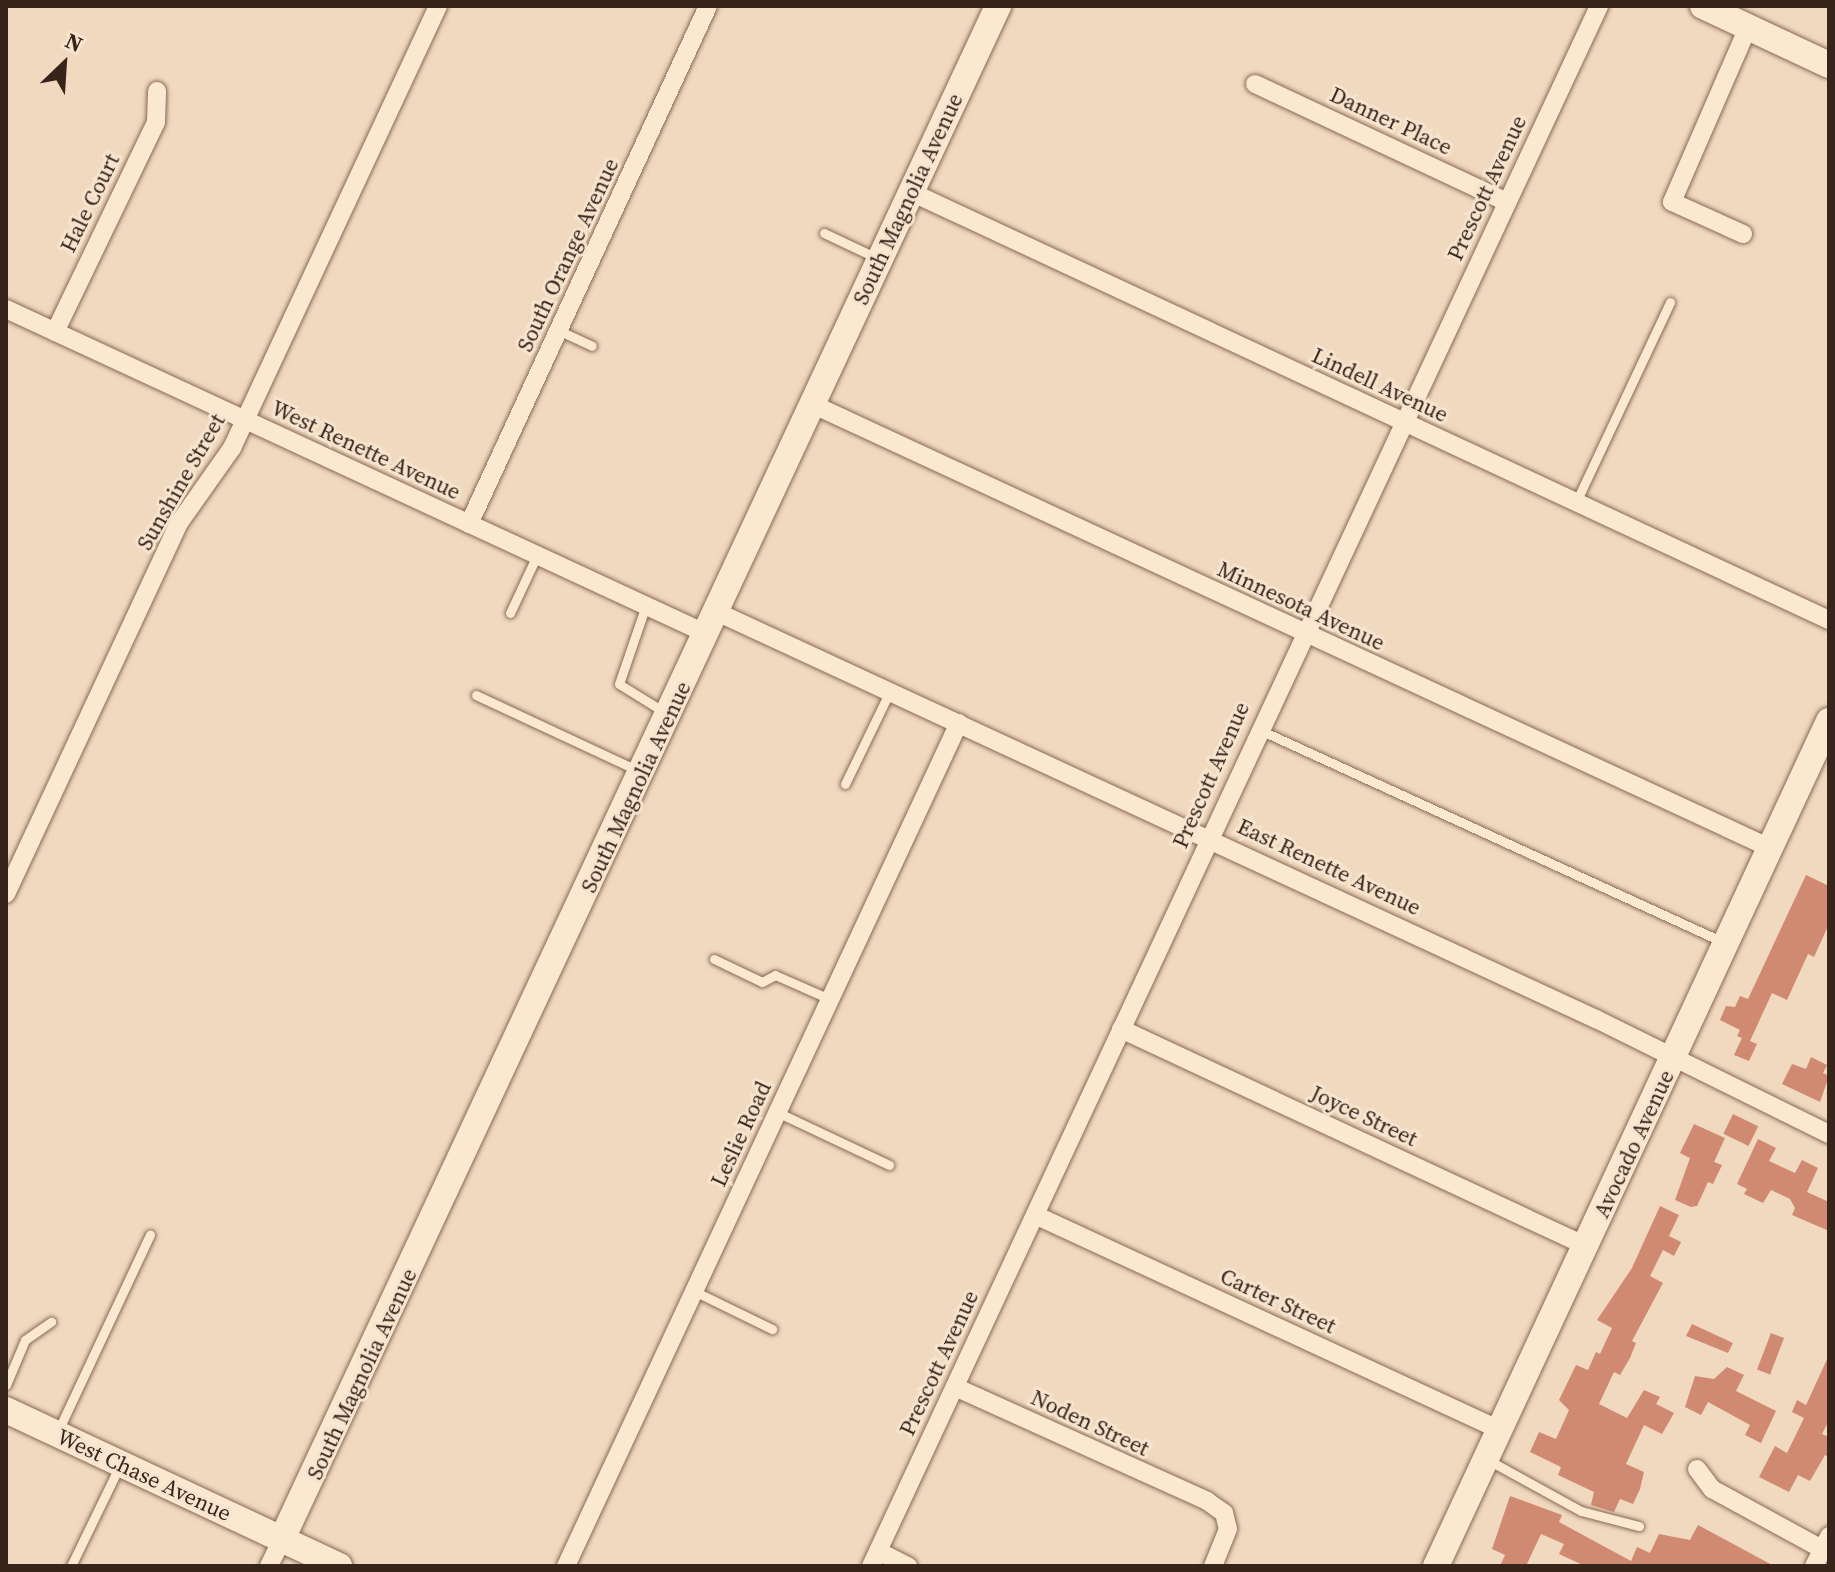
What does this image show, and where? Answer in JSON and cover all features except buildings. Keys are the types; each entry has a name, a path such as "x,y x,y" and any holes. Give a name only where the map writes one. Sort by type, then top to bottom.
{"main road":[{"name":"South Magnolia Avenue","path":"282,1539 998,6"},
{"path":"1703,6 1829,65"},
{"name":"Avocado Avenue","path":"1436,1566 1829,721"},
{"name":"West Chase Avenue","path":"6,1410 339,1566"}],"street":[{"name":"Sunshine Street","path":"6,894 179,523 245,420 438,6"},
{"name":"South Orange Avenue","path":"469,524 708,6"},
{"name":"Prescott Avenue","path":"874,1558 1302,633 1599,6"},
{"path":"1743,234 1672,202 1748,27"},
{"name":"Danner Place","path":"1255,84 1507,202"},
{"name":"Hale Court","path":"55,332 156,122 157,91"},
{"name":"Lindell Avenue","path":"911,192 1829,620"},
{"name":"West Renette Avenue","path":"6,309 646,605 712,623"},
{"name":"Minnesota Avenue","path":"814,405 1770,848"},
{"name":"East Renette Avenue","path":"712,623 890,691 1675,1056 1829,1134"},
{"name":"Leslie Road","path":"566,1566 959,723"},
{"name":"Joyce Street","path":"1121,1029 1586,1246"},
{"name":"Carter Street","path":"1035,1215 1500,1430"},
{"name":"Noden Street","path":"955,1387 1207,1501 1224,1513 1228,1529 1213,1566"},
{"path":"1697,1469 1712,1489 1822,1550"},
{"name":"South Magnolia Avenue","path":"269,1566 282,1539"},
{"path":"874,1558 908,1566"}],"lane":[{"path":"824,233 880,259"},
{"path":"1576,502 1670,302"},
{"path":"560,331 592,346"},
{"path":"510,613 537,555"},
{"path":"646,605 619,684 669,714"},
{"path":"845,784 890,691"},
{"path":"476,695 642,773"},
{"path":"1258,729 1726,944"},
{"path":"714,959 762,982 775,975 830,999"},
{"path":"777,1112 889,1165"},
{"path":"56,1434 150,1235"},
{"path":"694,1291 772,1329"},
{"path":"6,1385 25,1340 51,1322"},
{"path":"1487,1459 1581,1511 1639,1526"},
{"path":"71,1566 120,1464"}]}
